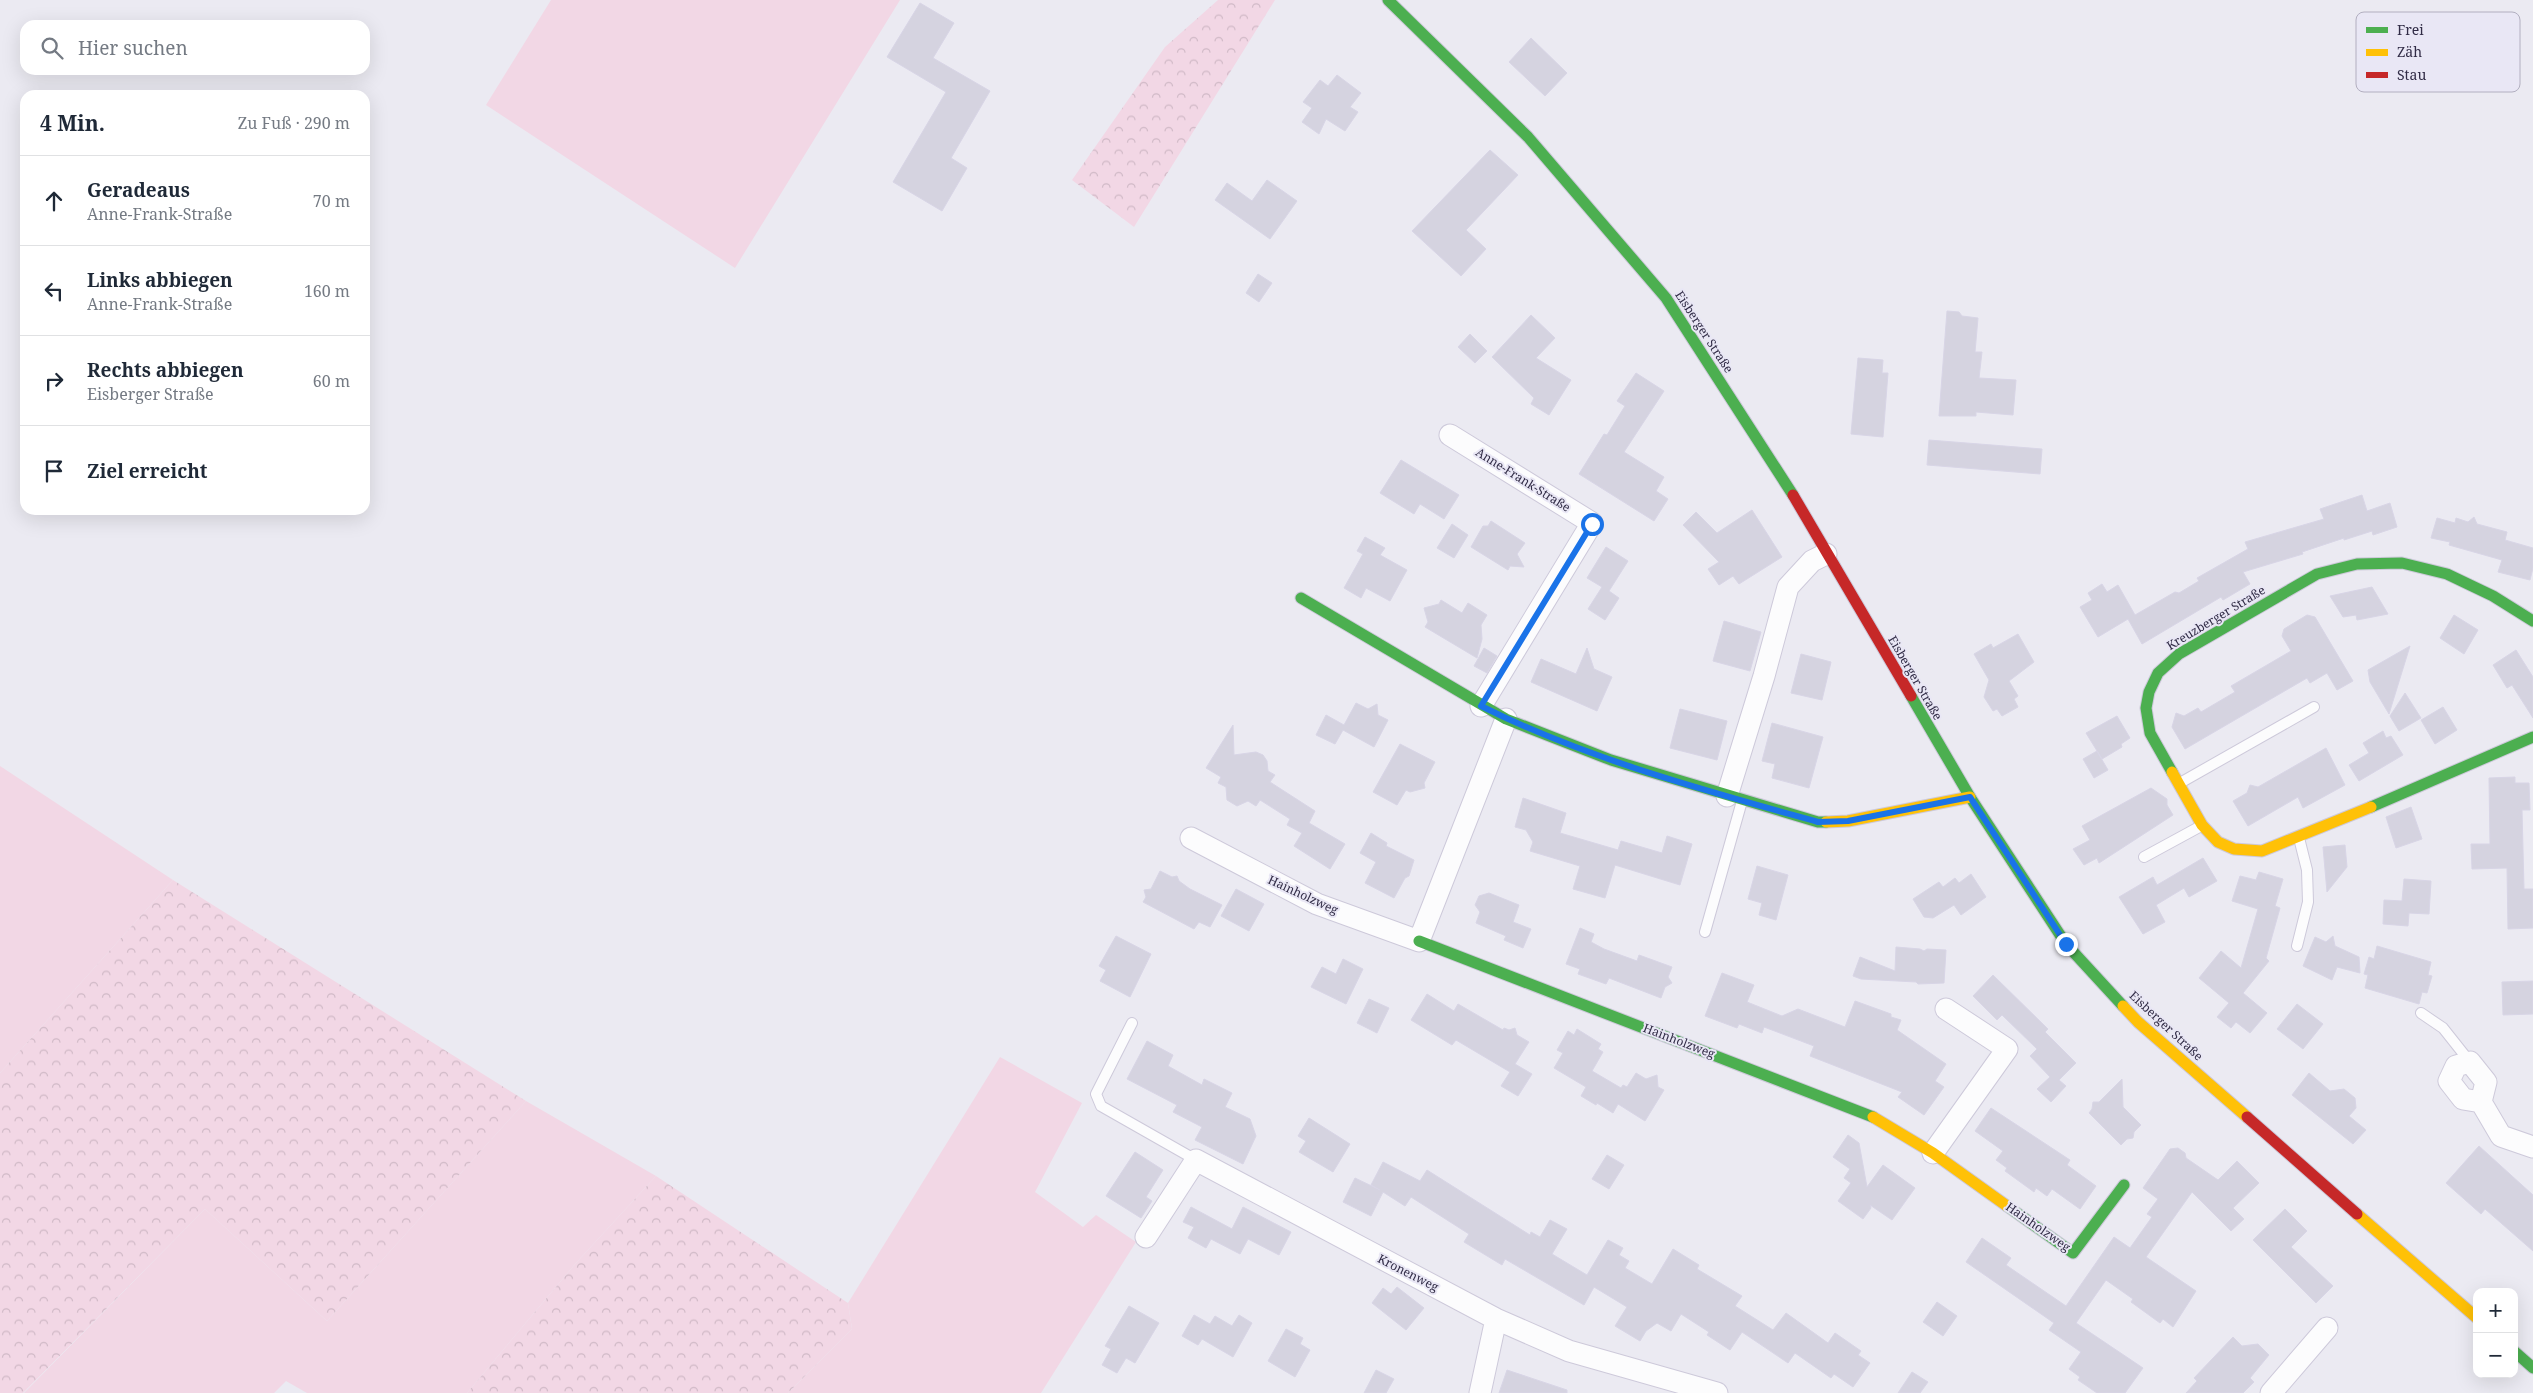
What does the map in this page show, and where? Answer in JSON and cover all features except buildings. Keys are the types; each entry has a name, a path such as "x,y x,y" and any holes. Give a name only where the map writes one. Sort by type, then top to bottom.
{"street":[{"name":"Eisberger Straße","path":"1388,0 1528,138 1666,298 1792,493 1970,797 2066,944 2138,1022 2473,1315"},
{"name":"Anne-Frank-Straße","path":"1450,435 1592,524 1481,706"},
{"path":"1734,798 1788,587 1812,561 1826,554"},
{"name":"Kreuzberger Straße","path":"2533,621 2493,596 2447,574 2402,563 2357,564 2317,574 2179,654 2158,673 2149,692 2146,708 2150,733 2202,825 2218,842 2234,850 2262,850 2298,838 2533,737"},
{"path":"1301,598 1481,706 1506,719 1611,760 1734,798 1818,822 1848,821 1970,797"},
{"path":"1419,942 1506,719"},
{"name":"Hainholzweg","path":"1191,838 1317,904 1880,1120 1933,1153 2073,1253 2124,1185"},
{"path":"1933,1153 2007,1049 1946,1010"},
{"path":"2481,1102 2463,1100 2449,1081 2456,1066 2470,1062 2486,1082 2481,1102 2501,1136 2533,1147"},
{"path":"1146,1237 1196,1160"},
{"name":"Kronenweg","path":"1196,1160 1496,1319 1569,1351 1686,1389 1717,1393"},
{"path":"1480,1393 1496,1319"},
{"path":"2271,1393 2326,1328"},
{"path":"2518,1355 2533,1368"}],"lane":[{"path":"2179,784 2314,707"},
{"path":"1705,932 1734,798"},
{"path":"2144,857 2202,825"},
{"path":"2297,946 2308,902 2306,870 2298,838"},
{"path":"2421,1013 2443,1028 2470,1062"},
{"path":"1132,1023 1096,1094 1102,1106 1196,1160"}],"green space":[{"path":"551,0 900,0 735,268 486,105"},
{"path":"1218,0 1275,0 1134,227 1072,180 1165,47"},
{"path":"0,766 173,880 0,1073"},
{"path":"173,880 526,1101 327,1321 205,1209 23,1393 0,1393 0,1073"},
{"path":"1000,1057 1082,1103 1035,1192 1083,1227 1096,1215 1136,1242 1041,1393 788,1393 852,1329 848,1303"},
{"path":"526,1101 656,1176 576,1263 467,1393 307,1393 286,1381 274,1393 24,1393 205,1209 327,1321"},
{"path":"656,1176 848,1303 852,1329 788,1393 467,1393 576,1263"}],"traffic: fast":[{"path":"1388,0 1528,137 1666,298 1793,495"},
{"path":"2172,772 2150,733 2146,708 2149,692 2158,673 2179,654 2317,574 2357,564 2402,563 2447,574 2493,596 2533,621"},
{"path":"1301,598 1506,719 1611,760 1818,822 1826,822"},
{"path":"1911,696 1970,797 2066,944 2123,1006"},
{"path":"2371,807 2533,737"},
{"path":"1419,941 1873,1117"},
{"path":"2007,1206 2073,1253 2124,1185"},
{"path":"2518,1355 2533,1368"}],"traffic: slow":[{"path":"2172,772 2202,825 2218,842 2234,849 2262,851 2371,807"},
{"path":"1826,822 1848,821 1970,797"},
{"path":"2123,1006 2138,1022 2247,1117"},
{"path":"1873,1117 1933,1153 2007,1206"},
{"path":"2357,1214 2473,1315"}],"traffic: jam":[{"path":"1793,495 1911,696"},
{"path":"2247,1117 2357,1214"}],"route":[{"path":"1592,524 1481,706 1506,719 1611,760 1818,822 1848,821 1970,797 2002,849 2066,944"}]}
